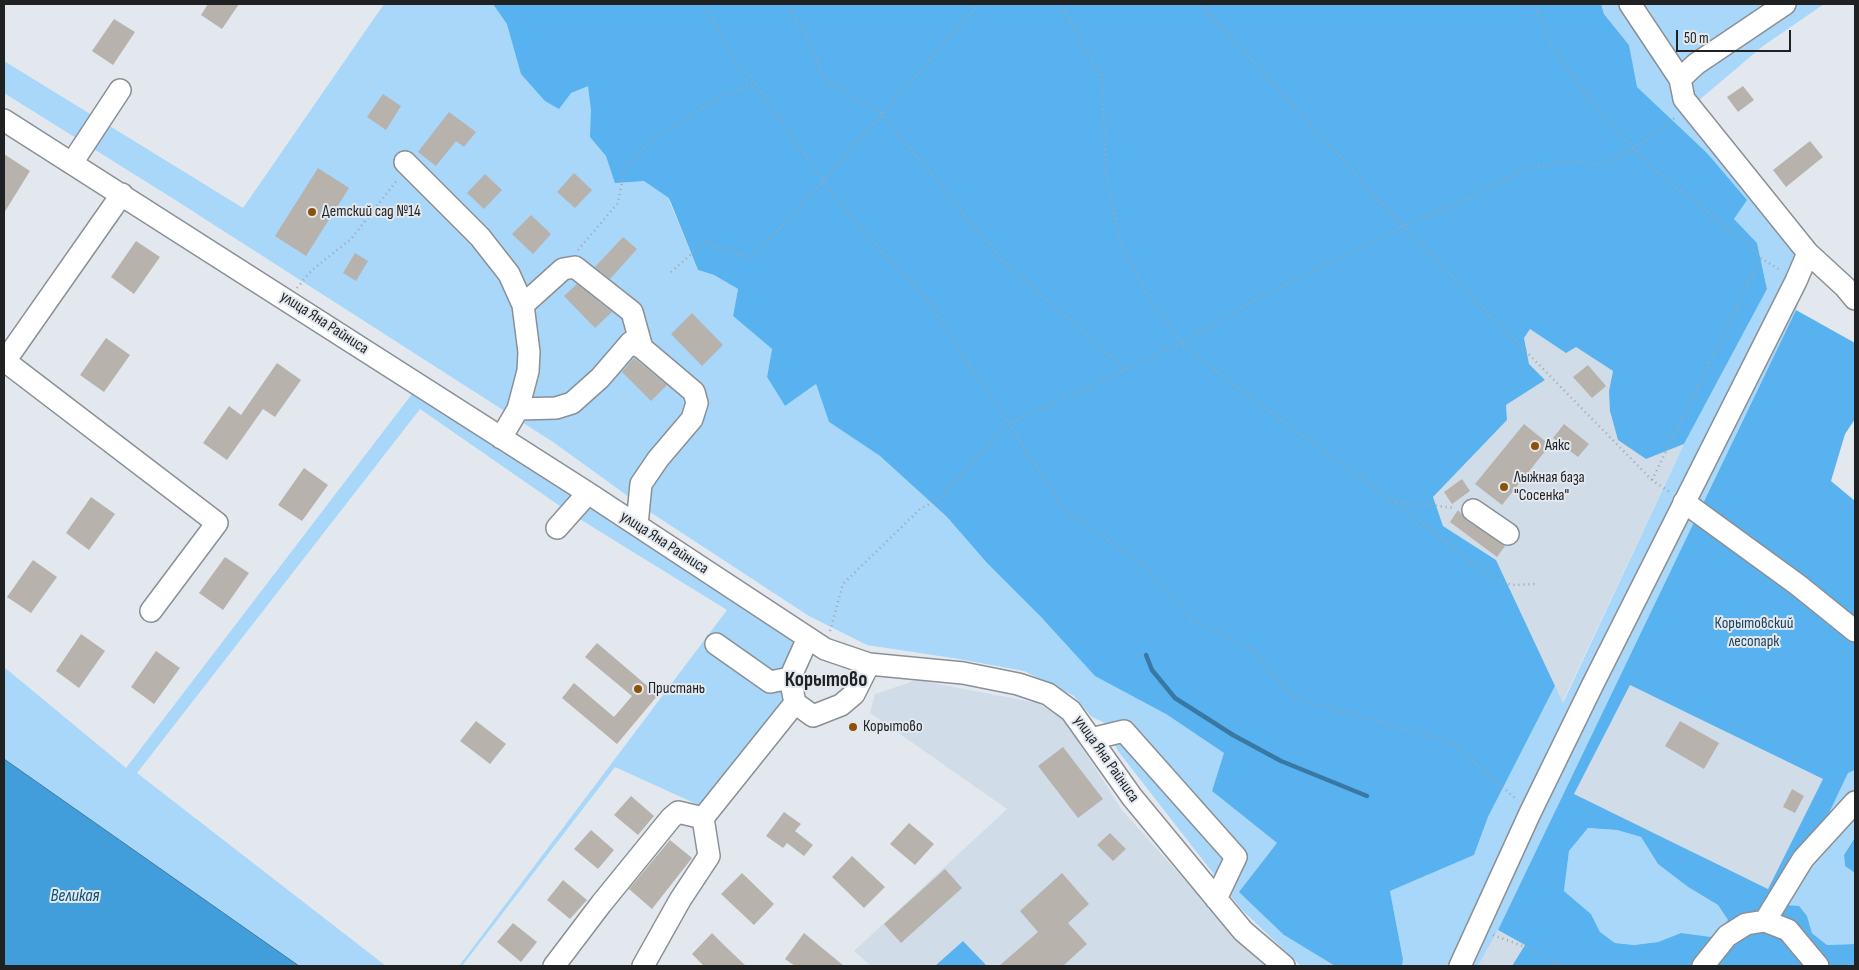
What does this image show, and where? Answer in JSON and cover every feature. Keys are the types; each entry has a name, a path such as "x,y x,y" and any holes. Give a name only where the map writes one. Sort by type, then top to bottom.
{"street":[{"path":"1630,4 1680,79 1684,99 1808,253 1845,287 1855,299"},
{"path":"1680,79 1696,64 1781,5"},
{"path":"72,163 120,90"},
{"name":"улица Яна Райниса","path":"4,120 588,493 816,644 869,664 963,673 1018,684 1048,694 1071,711 1132,797 1242,932 1284,966"},
{"path":"407,164 480,237 509,274 523,305 529,352 528,371 518,409 502,438"},
{"path":"122,194 4,361 217,523 150,610"},
{"path":"1460,966 1530,813 1796,281 1808,253"},
{"path":"523,305 563,269 575,267 632,312 642,348"},
{"path":"518,409 556,408 572,403 600,378 630,342 642,348 694,392 697,403 692,419 658,459 641,484 636,525"},
{"path":"557,528 588,493"},
{"path":"1684,502 1798,585 1855,631"},
{"path":"1473,510 1508,534"},
{"path":"716,644 770,682 790,678 816,644"},
{"path":"790,678 795,702 813,716 841,705 854,694 869,664"},
{"path":"643,966 680,900 709,856 703,818 795,702"},
{"path":"1091,739 1124,731 1236,857 1216,899"},
{"path":"1765,921 1803,859 1855,802"},
{"path":"554,966 601,904 671,818 678,812 703,818"},
{"path":"1703,966 1727,936 1746,924 1765,921 1788,930 1818,966"}],"path":[{"path":"705,4 730,54 755,83 823,181 881,251 927,299 1065,510 1144,565 1191,619 1253,648 1292,697 1453,744 1530,813"},
{"path":"786,4 808,40 824,79 882,114 1002,260 1125,368"},
{"path":"671,272 705,242 752,258 823,181 979,4"},
{"path":"1062,4 1102,78 1106,171 1120,239 1144,290 1182,343 1250,398 1394,501 1490,576 1511,585 1536,584"},
{"path":"1201,4 1403,226 1652,480 1684,502"},
{"path":"1534,4 1551,44 1592,104 1634,149 1654,170 1747,243 1760,258 1796,281"},
{"path":"563,269 618,203 625,167 651,141 712,102 755,83"},
{"path":"816,644 843,584 920,509 940,498 1008,424 1182,343 1254,301 1403,226 1460,202 1523,170 1571,160 1601,165 1634,149 1691,106"},
{"path":"287,300 312,270 351,239 407,164"},
{"path":"1652,480 1760,258"},
{"path":"1394,501 1473,510"},
{"path":"1480,922 1488,932 1531,949 1562,966"}],"shaded area":[{"path":"384,4 606,4 759,281 669,200 698,270 714,275 738,289 733,316 772,349 767,377 785,406 816,384 829,422 880,456 947,517 987,563 1042,618 1166,714 1225,753 1212,791 1277,843 1284,935 1335,966 1301,966 1241,909 1118,751 1105,723 1092,717 1074,696 1024,671 867,645 809,616 650,512 553,442 169,196 4,93 4,61 243,208"},
{"path":"1601,4 1824,4 1763,46 1698,101 1814,246 1796,310 1498,930 1478,966 1402,966 1403,958 1390,891 1474,855 1488,817 1555,686 1563,703 1684,444 1767,289 1757,243 1733,219 1707,153 1636,87 1629,45 1604,14"},
{"path":"1530,328 1576,347 1613,371 1609,391 1646,459 1684,444 1562,703 1496,560 1443,526 1433,497 1507,420 1506,405 1545,380 1529,364 1524,338"},
{"path":"415,390 796,638 783,702 703,807 615,767 462,966 459,966 727,610 570,513 420,409 137,773 386,966 299,966 4,759 4,667 126,768"},
{"path":"917,680 1038,703 1065,721 1122,810 1204,901 1275,966 987,966 963,941 935,966 871,966 854,951 1007,809 870,713 875,694"},
{"path":"1630,685 1823,779 1768,889 1573,794"},
{"path":"1855,770 1855,836 1844,855 1845,866 1855,873 1855,944 1827,945 1812,933 1807,916 1784,905 1848,772"},
{"path":"1588,828 1617,830 1641,837 1658,864 1688,887 1718,905 1728,920 1712,937 1681,933 1658,942 1634,945 1615,943 1600,932 1591,914 1564,891 1569,851"},
{"path":"1498,930 1525,945 1512,966 1478,966"}],"green space":[{"path":"493,4 1601,4 1604,14 1629,45 1637,87 1707,153 1747,200 1734,219 1757,243 1767,289 1684,444 1646,459 1618,440 1610,411 1609,391 1613,371 1576,347 1566,353 1530,329 1524,338 1529,364 1545,380 1506,405 1507,420 1433,497 1443,526 1496,560 1555,686 1488,817 1474,855 1390,891 1403,959 1402,966 1335,966 1284,935 1239,892 1277,843 1212,791 1224,753 1166,714 1095,676 1042,618 987,563 947,517 880,456 829,422 816,384 785,406 767,377 772,349 733,316 738,289 714,275 698,270 669,198 644,181 615,183 606,156 590,137 591,110 588,86 571,93 559,109 545,101 521,74 507,24"},
{"name":"Корытовский лесопарк","path":"1796,310 1855,343 1855,419 1845,434 1831,481 1855,501 1855,770 1848,773 1785,905 1799,906 1807,916 1812,933 1827,945 1855,944 1855,966 1512,966 1525,945 1498,930","holes":["1630,685 1823,779 1768,889 1574,794","1588,828 1617,830 1641,837 1658,864 1688,887 1718,905 1728,920 1712,937 1681,933 1658,942 1634,945 1615,943 1600,932 1591,914 1564,891 1569,851"]},
{"path":"1855,837 1855,873 1845,866 1844,855"},
{"path":"963,941 987,966 935,966"}],"water":[{"name":"Великая","path":"4,759 299,966 4,966"}],"building":[{"path":"208,4 239,4 222,29 201,15"},
{"path":"114,19 135,32 113,65 92,51"},
{"path":"1743,86 1754,100 1738,112 1727,97"},
{"path":"383,94 401,106 386,130 367,117"},
{"path":"449,112 476,132 464,147 456,141 436,166 418,152"},
{"path":"1810,141 1823,157 1786,187 1773,170"},
{"path":"4,154 30,171 4,213"},
{"name":"Детский сад №14","path":"318,168 349,188 306,256 275,236"},
{"path":"574,173 592,190 575,208 557,192"},
{"path":"485,174 502,190 484,209 467,193"},
{"path":"531,215 551,234 533,254 512,234"},
{"path":"623,237 637,249 610,279 595,267"},
{"path":"136,241 160,257 134,294 111,277"},
{"path":"355,253 368,261 356,281 343,273"},
{"path":"577,284 612,312 595,328 564,296"},
{"path":"692,313 723,345 702,366 671,334"},
{"path":"106,338 130,355 104,392 80,375"},
{"path":"634,358 667,385 651,401 622,372"},
{"path":"277,363 301,380 275,417 263,409 227,460 203,443 229,406 241,415"},
{"path":"1588,365 1606,386 1592,398 1573,377"},
{"path":"1524,424 1550,445 1502,505 1475,484"},
{"path":"1564,424 1589,444 1578,457 1553,438"},
{"path":"304,468 328,485 302,521 278,505"},
{"path":"1462,479 1470,491 1452,504 1444,492"},
{"path":"91,497 115,514 89,550 66,533"},
{"path":"1458,510 1466,520 1505,546 1497,557 1450,522"},
{"path":"225,557 249,573 223,610 199,593"},
{"path":"33,560 57,577 31,613 7,597"},
{"path":"81,634 105,651 79,688 56,671"},
{"name":"Пристань","path":"597,643 658,695 617,744 562,698 574,683 614,717 632,696 585,657"},
{"path":"156,651 180,668 154,704 131,687"},
{"path":"476,721 506,744 490,764 460,741"},
{"path":"1680,721 1719,743 1704,769 1665,746"},
{"path":"1063,747 1103,799 1078,818 1038,766"},
{"path":"1792,789 1804,796 1795,813 1783,807"},
{"path":"631,796 654,816 638,835 614,815"},
{"path":"784,812 801,824 795,831 813,845 804,856 787,843 783,848 766,836"},
{"path":"909,823 934,844 915,865 890,844"},
{"path":"591,830 614,850 598,869 574,849"},
{"path":"1110,833 1126,849 1113,861 1097,845"},
{"path":"670,840 692,858 652,909 629,889"},
{"path":"852,856 885,887 864,908 832,877"},
{"path":"945,869 962,888 901,943 884,924"},
{"path":"742,873 774,904 754,925 721,894"},
{"path":"1062,873 1089,904 1068,923 1087,944 1063,966 999,966 1038,932 1020,911"},
{"path":"563,880 587,900 570,919 547,900"},
{"path":"513,923 537,942 521,962 497,942"},
{"path":"712,933 746,966 704,966 692,954"},
{"path":"804,933 844,966 795,966 785,959"}],"waterway":[{"path":"1146,655 1152,670 1175,698 1233,735 1281,761 1367,796"}],"place":[{"name":"Детский сад №14","path":"312,212"},
{"name":"Аякс","path":"1535,446"},
{"name":"Лыжная база \"Сосенка\"","path":"1504,487"},
{"name":"Пристань","path":"638,689"},
{"name":"Корытово","path":"853,727"}],"district":[{"name":"Корытово","path":"826,681"}]}
